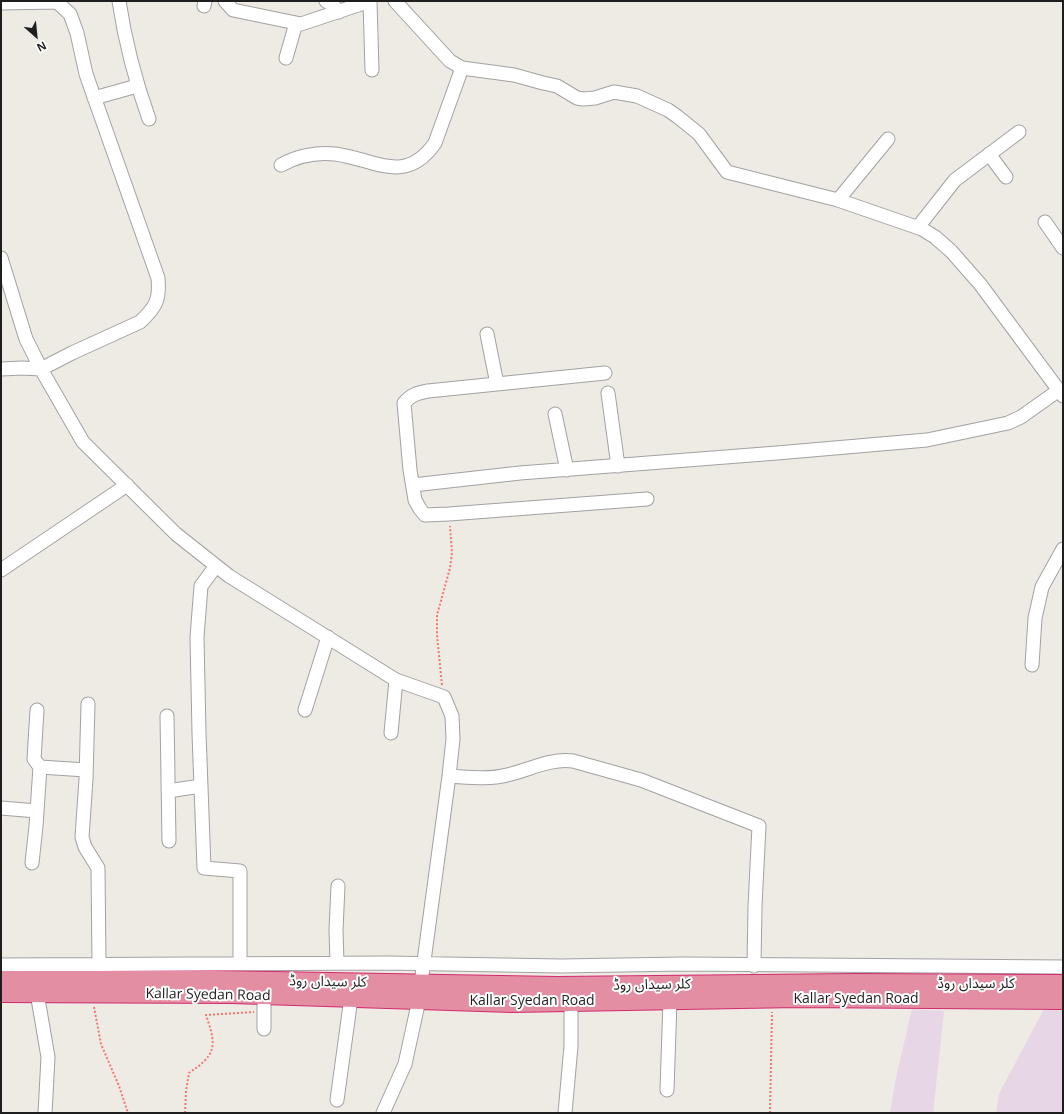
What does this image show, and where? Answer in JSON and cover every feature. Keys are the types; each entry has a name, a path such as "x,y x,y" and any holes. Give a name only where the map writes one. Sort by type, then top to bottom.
{"highway":[{"name":"کلر سیداں روڈ","path":"1,980 218,980 420,992 557,986 854,983 1063,984"},
{"name":"Kallar Syedan Road","path":"1,993 92,994 264,1003 420,992 512,1003 773,999 1063,1000"}],"street":[{"path":"119,1 137,86 149,119"},
{"path":"225,1 233,10 301,24 370,1 372,70"},
{"path":"326,1 333,5 339,12"},
{"path":"395,1 450,61 462,68 514,75 543,84 557,86 566,90 577,98 583,99 595,98 614,92 637,96 668,110 699,134 727,172 838,200 918,227 935,237 951,251 980,284 1061,393 1008,423 928,440 520,473 413,485"},
{"path":"1,3 56,2 70,14 77,33 86,74 158,278 159,290 156,303 140,322 72,353 41,370 22,368 1,369"},
{"path":"286,58 296,23"},
{"path":"281,165 300,157 322,154 334,154 378,165 408,166 418,162 429,152 435,142 462,68"},
{"path":"94,98 137,86"},
{"path":"918,227 956,180 1019,132"},
{"path":"838,200 888,139"},
{"path":"989,154 1006,177"},
{"path":"1045,222 1063,248"},
{"path":"1,258 26,339 41,370 83,442 127,486 176,534 229,576 396,680 444,697 452,716 449,776 420,992 405,1064 383,1113"},
{"path":"487,334 497,384"},
{"path":"605,373 417,393 410,396 404,403 410,470 415,500 425,515 647,499"},
{"path":"608,392 618,466"},
{"path":"555,414 567,470"},
{"path":"1,570 127,486"},
{"path":"1032,665 1035,618 1042,587 1063,549"},
{"path":"216,566 201,586 197,637 204,868 240,871 240,963"},
{"path":"305,710 328,637"},
{"path":"391,733 396,680"},
{"path":"88,704 82,837 85,847 98,868 99,964"},
{"path":"32,863 40,767 34,759 37,710"},
{"path":"168,716 169,841"},
{"path":"449,776 476,778 505,776 552,761 567,760 641,780 759,826 754,966"},
{"path":"40,767 86,770"},
{"path":"168,791 201,786"},
{"path":"1,808 37,811"},
{"path":"337,963 336,930 338,886"},
{"path":"1,965 423,963 561,966 683,964 754,966 918,965 1063,967"},
{"path":"37,993 48,1057 45,1113"},
{"path":"336,1100 351,998"},
{"path":"667,1090 670,1000"},
{"path":"565,1113 572,1046 571,1002"},
{"path":"264,1003 264,1029"}],"path":[{"path":"444,697 437,635 437,615 450,568 452,553 449,514"},
{"path":"92,994 101,1044 119,1086 128,1113"},
{"path":"770,1113 773,999"},
{"path":"186,1113 186,1091 189,1073 205,1061 212,1050 213,1036 206,1016 264,1003"}],"shaded area":[{"path":"1045,1007 1063,1007 1063,1113 996,1113 999,1094"},
{"path":"912,1009 944,1011 933,1113 890,1113 896,1078"}]}
